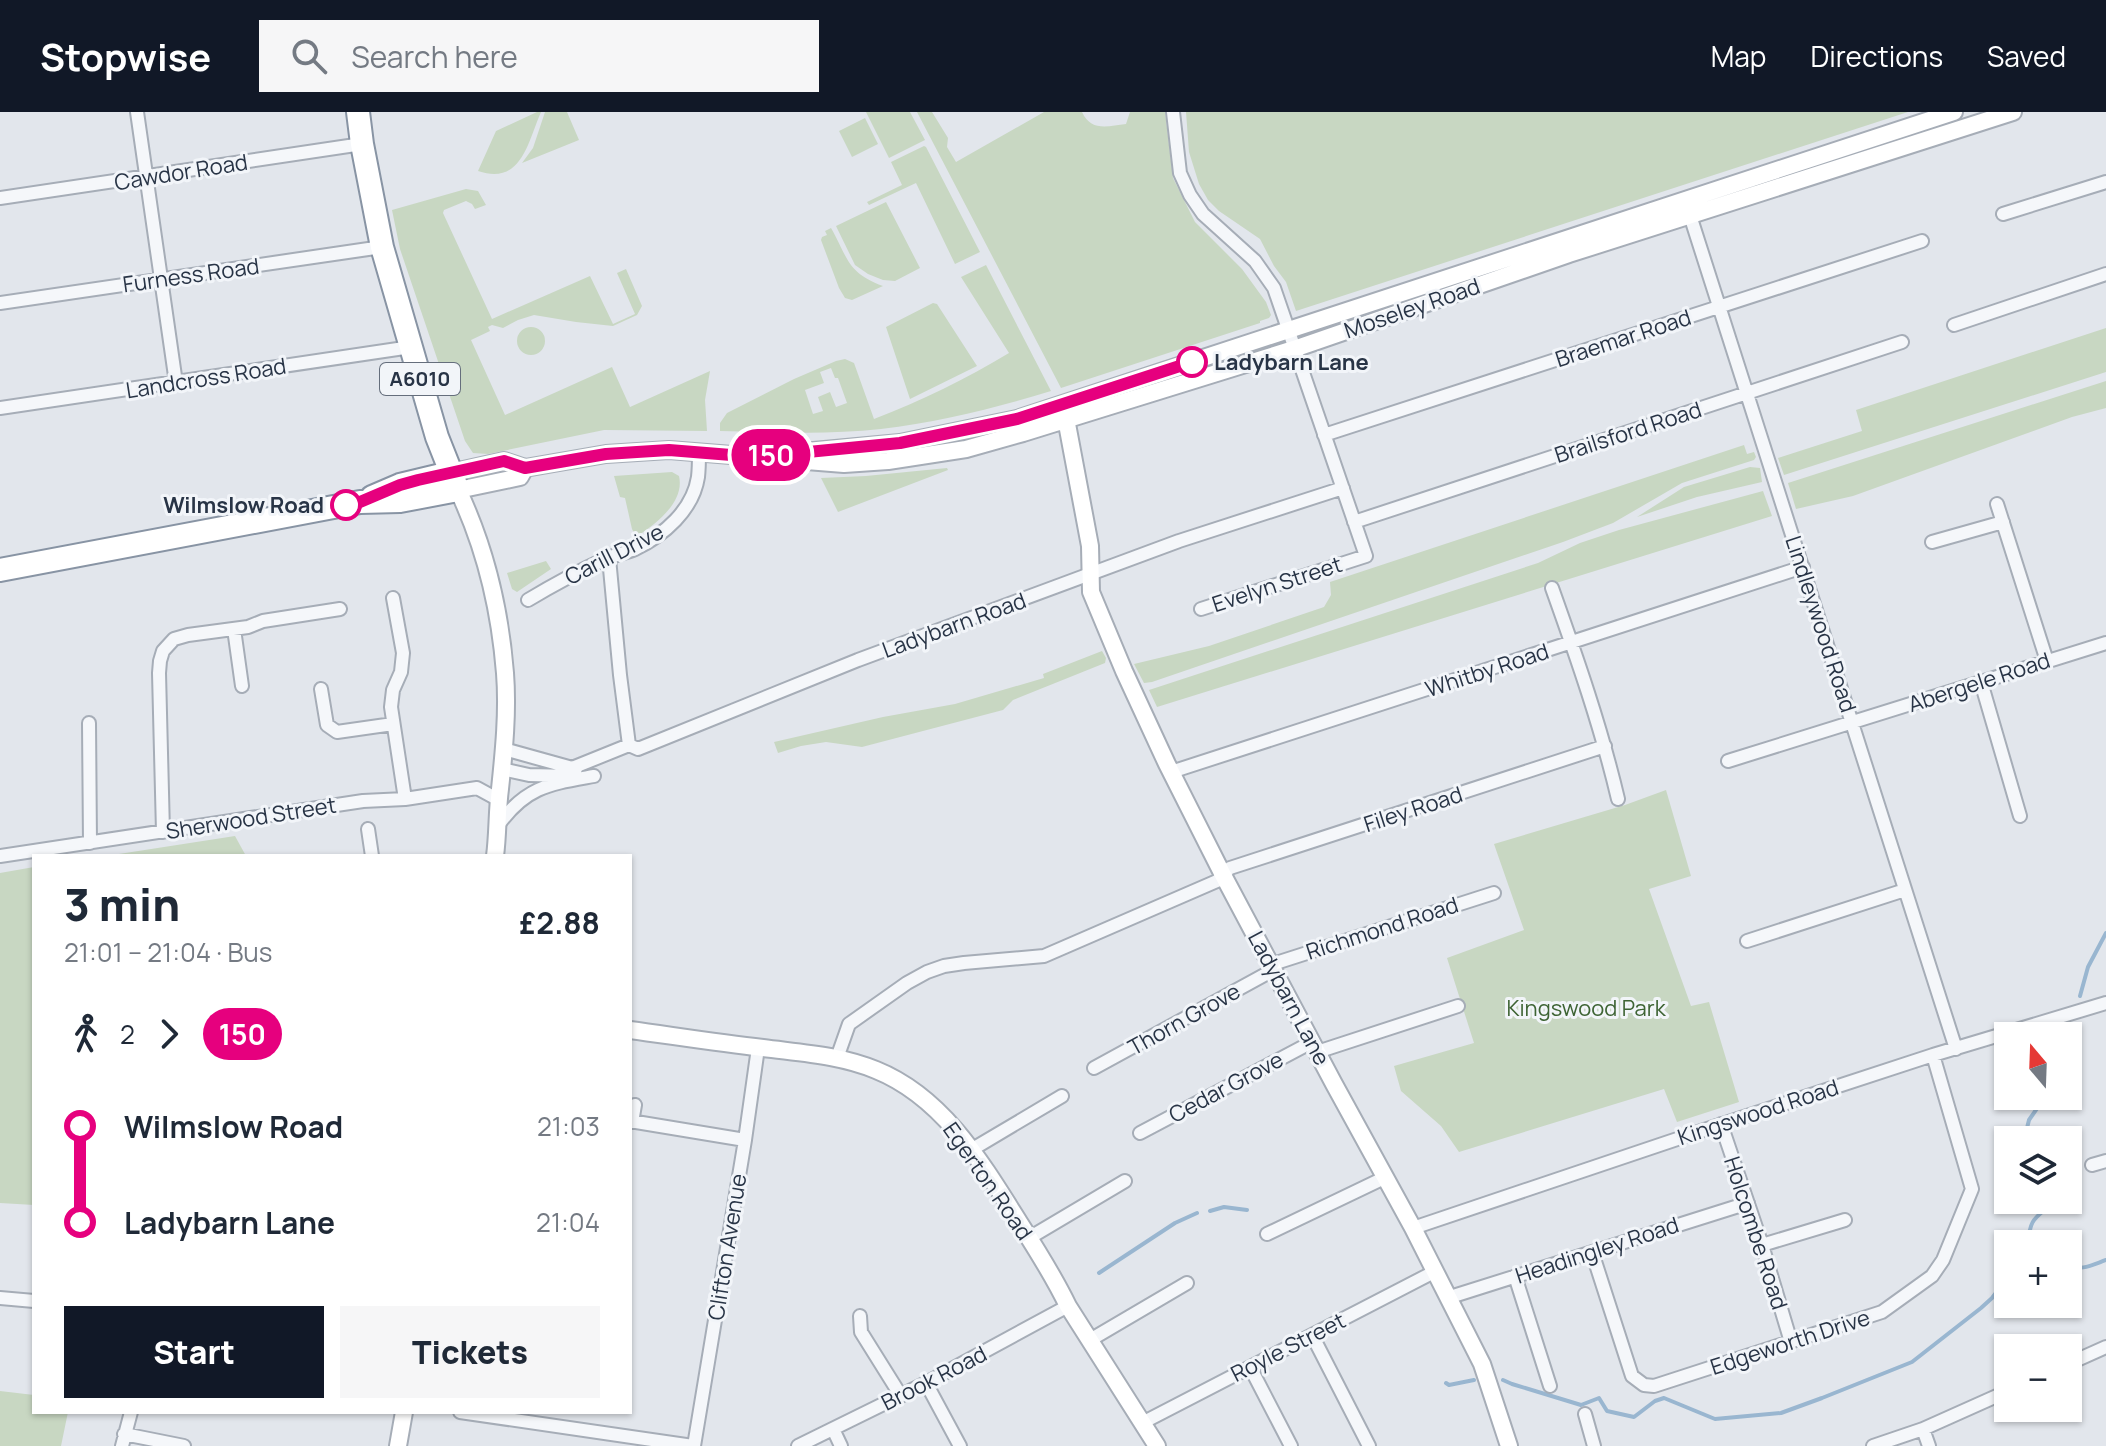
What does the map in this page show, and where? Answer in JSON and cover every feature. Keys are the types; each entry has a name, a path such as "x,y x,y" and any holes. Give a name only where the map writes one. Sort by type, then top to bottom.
{"highway":[{"name":"A6010","path":"358,112 382,247 437,437 454,481"},
{"path":"0,570 360,502 400,485 454,481"}],"main road":[{"name":"Moseley Road","path":"454,481 520,477 525,468 606,454 669,450 756,457 900,443 1065,411 1294,349 1954,112"},
{"name":"Moseley Road","path":"1065,411 1289,331 1688,207 2013,112"},
{"name":"Ladybarn Lane","path":"1065,411 1090,546 1091,592 1138,704 1223,875 1413,1228 1482,1364 1509,1446"},
{"path":"454,481 473,525 490,582 505,675 504,749 495,854"},
{"name":"Egerton Road","path":"632,1030 837,1058 875,1069 920,1094 971,1150 1058,1283 1068,1306 1157,1446"},
{"path":"398,1446 404,1414"}],"street":[{"path":"137,112 176,383"},
{"path":"1173,112 1180,173 1190,195 1203,214 1261,269 1274,288 1354,522"},
{"name":"Cawdor Road","path":"0,198 362,144"},
{"path":"2003,214 2106,182"},
{"name":"Lindleywood Road","path":"1688,207 1956,1049"},
{"name":"Braemar Road","path":"1324,435 1922,241"},
{"name":"Furness Road","path":"0,303 382,247"},
{"path":"1954,325 2106,274"},
{"name":"Brailsford Road","path":"1354,522 1902,342"},
{"name":"Landcross Road","path":"0,408 411,347"},
{"name":"Carill Drive","path":"528,600 567,577 634,549 671,525 689,503 698,479 699,452"},
{"name":"Ladybarn Road","path":"572,768 629,745 638,749 858,660 1179,541 1343,488"},
{"path":"1997,504 2047,661"},
{"name":"Evelyn Street","path":"1201,609 1366,556 1354,522"},
{"path":"1932,542 2003,522"},
{"path":"609,558 629,745"},
{"name":"Whitby Road","path":"1171,772 1803,567"},
{"path":"1552,588 1605,746 1618,799"},
{"path":"393,598 403,653 401,672 392,698 393,724 405,799"},
{"path":"163,832 159,673 163,651 174,639 188,635 340,609"},
{"path":"234,629 242,686"},
{"name":"Abergele Road","path":"1728,761 2106,643"},
{"path":"1981,682 2020,816"},
{"path":"321,689 330,729 337,732 393,724"},
{"path":"89,723 90,843"},
{"name":"Filey Road","path":"837,1058 849,1024 927,972 954,964 1044,956 1217,881 1230,868 1605,746"},
{"path":"504,749 594,776"},
{"path":"502,769 529,775 594,776"},
{"path":"499,824 513,805 532,791 594,776"},
{"name":"Sherwood Street","path":"0,856 363,801 405,799 477,788 499,800"},
{"path":"368,829 372,854"},
{"path":"1747,941 1905,890"},
{"name":"Richmond Road","path":"1273,969 1279,962 1494,893"},
{"name":"Thorn Grove","path":"1094,1068 1273,969"},
{"name":"Kingswood Road","path":"1413,1228 1933,1055 2106,1003"},
{"name":"Cedar Grove","path":"1140,1133 1314,1047 1458,1006"},
{"name":"Clifton Avenue","path":"694,1446 758,1048"},
{"name":"Edgeworth Drive","path":"1592,1252 1632,1376 1644,1385 1654,1386 1882,1312 1932,1276 1943,1260 1972,1189 1933,1055"},
{"path":"971,1150 1062,1096"},
{"path":"632,1118 635,1105"},
{"path":"632,1122 745,1140"},
{"name":"Holcombe Road","path":"1721,1124 1791,1342"},
{"path":"2092,1165 2106,1161"},
{"path":"1267,1234 1384,1178"},
{"path":"1029,1238 1125,1181"},
{"name":"Headingley Road","path":"1447,1298 1748,1203"},
{"path":"1762,1245 1845,1220"},
{"name":"Royle Street","path":"1142,1423 1434,1272"},
{"path":"1515,1276 1550,1386"},
{"path":"1090,1340 1187,1283"},
{"path":"0,1298 32,1301"},
{"name":"Brook Road","path":"798,1446 901,1396 1068,1306"},
{"path":"860,1316 861,1332 901,1396"},
{"path":"1312,1335 1369,1446"},
{"path":"2082,1358 2106,1347"},
{"path":"1250,1367 1291,1446"},
{"path":"926,1383 960,1446"},
{"path":"1873,1446 1923,1429 1994,1397"},
{"path":"130,1414 123,1440 184,1446"},
{"path":"474,1414 694,1446"},
{"path":"1585,1414 1594,1446"},
{"path":"833,1429 841,1446"},
{"path":"1923,1429 1929,1446"}],"green space":[{"path":"541,112 527,147 514,167 493,174 478,171 496,131"},
{"path":"545,112 567,112 579,140 522,163 533,148"},
{"path":"866,112 910,112 925,140 889,158"},
{"path":"917,112 932,112 948,138 947,147 956,162 1044,112 1082,112 1090,123 1107,126 1126,124 1130,112 1165,112 1173,178 1195,222 1242,269 1266,302 1271,315 1260,323 1061,388"},
{"path":"1186,112 1908,112 1296,311 1286,282 1260,239 1219,211 1199,184 1189,152"},
{"path":"865,118 878,144 852,157 839,131"},
{"path":"924,146 980,252 955,264 916,183 869,205 867,202 902,185 891,162"},
{"path":"466,189 478,191 486,205 475,209 466,201 443,213 492,319 590,276 613,324 635,314 617,273 626,269 642,306 637,315 613,326 534,315 503,328 492,325 488,327 490,331 471,340 505,415 612,367 630,407 710,371 705,400 707,431 604,430 488,454 473,453 465,441 400,249 392,210"},
{"path":"886,202 920,268 895,281 868,274 855,265 836,226"},
{"path":"831,228 855,270 883,286 852,300 845,298 821,240 827,235 825,231"},
{"path":"986,265 1051,391 967,414 881,429 821,433 720,431 720,423 727,413 836,361 845,359 854,363 874,419 943,389 1009,353 961,277","holes":["831,368 835,378 838,378 847,403 836,407 830,392 818,397 823,411 813,414 805,390 824,383 820,372"]},
{"path":"933,303 937,304 977,366 910,399 886,327"},
{"path":"531,327 541,331 545,341 541,351 531,355 521,351 517,341 521,331"},
{"path":"2106,328 2106,372 1784,475 1778,458 1862,431 1856,410"},
{"path":"2106,381 2106,408 2072,417 1853,496 1796,509 1788,483"},
{"path":"1744,445 1747,454 1754,452 1754,460 1682,483 1613,523 1563,542 1152,682 1144,683 1134,664 1209,646 1324,607 1331,595 1330,582"},
{"path":"1750,467 1760,468 1762,482 1697,497 1637,517 1684,487"},
{"path":"947,468 838,512 821,478 866,476"},
{"path":"672,472 679,476 678,495 660,519 636,537 625,498 620,497 614,476"},
{"path":"1763,491 1772,516 1157,707 1149,690 1538,563 1580,543 1619,530"},
{"path":"546,561 551,569 517,592 512,589 507,573"},
{"path":"1102,651 1105,663 1013,700 1003,710 862,747 826,742 778,753 774,742 955,704 1044,678 1043,674"},
{"name":"Kingswood Park","path":"1666,790 1691,876 1649,889 1691,1006 1709,1002 1739,1102 1677,1122 1664,1089 1459,1152 1441,1126 1401,1091 1394,1066 1474,1043 1447,958 1524,930 1494,844"},
{"path":"235,836 245,854 119,854"},
{"path":"32,867 32,1205 0,1203 0,873"},
{"path":"0,1391 32,1395 32,1414 68,1414 61,1446 0,1446"}],"waterway":[{"path":"2080,996 2088,967 2106,933"},
{"path":"2028,1126 2036,1110"},
{"path":"1210,1211 1224,1207 1247,1210"},
{"path":"1099,1273 1175,1223 1197,1213"},
{"path":"2030,1230 2040,1214"},
{"path":"2082,1268 2106,1260"},
{"path":"1503,1380 1581,1405 1599,1398 1607,1411 1634,1417 1664,1398 1715,1419 1781,1413 1912,1362 1994,1295"},
{"path":"1446,1383 1474,1380"}],"bus line":[{"name":"150","path":"346,505 400,485 504,461 525,468 606,454 669,450 756,457 900,443 1017,419 1192,362"}],"place":[{"name":"Ladybarn Lane","path":"1192,362"},
{"name":"Wilmslow Road","path":"346,505"}]}
